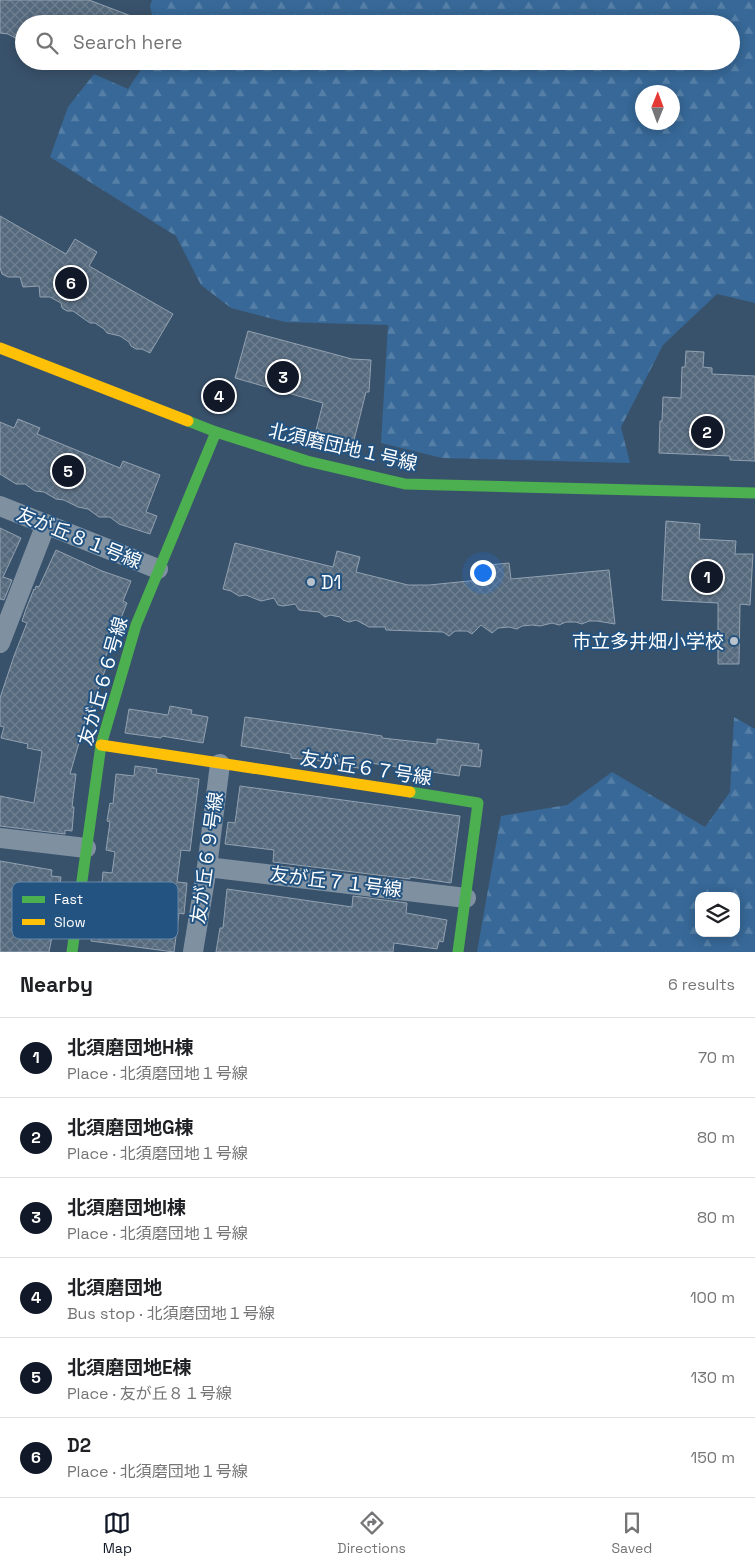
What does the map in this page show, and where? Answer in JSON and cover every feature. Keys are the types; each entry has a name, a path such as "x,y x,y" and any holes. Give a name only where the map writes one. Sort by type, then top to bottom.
{"street":[{"name":"北須磨団地１号線","path":"0,348 216,432 307,461 405,484 755,494"},
{"name":"友が丘６６号線","path":"82,882 100,745 133,634 158,569 216,432"},
{"name":"友が丘８１号線","path":"0,506 158,569"},
{"path":"0,643 46,524"},
{"name":"友が丘６７号線","path":"100,745 478,803 458,952"},
{"name":"友が丘６９号線","path":"193,952 207,867 220,764"},
{"path":"0,838 86,848"},
{"name":"友が丘７１号線","path":"207,867 466,898"},
{"name":"友が丘６６号線","path":"75,952 76,939"}],"green space":[{"path":"152,0 755,0 755,303 717,294 663,345 621,427 630,463 442,458 381,443 388,325 285,322 231,308 201,285 176,236 50,157 68,107 94,74 128,89 141,70 740,70 740,15 152,15 150,6"},
{"path":"734,717 755,729 755,952 477,952 501,816 567,805 612,772 705,827 730,792"}],"building":[{"path":"0,0 89,0 129,15 15,15 15,38 8,34 0,33"},
{"path":"0,216 66,254 75,239 97,252 89,266 173,314 150,353 142,349 136,349 120,336 107,333 95,323 90,323 73,311 67,311 62,308 61,303 50,297 40,297 39,286 23,287 20,277 8,277 2,274 0,268"},
{"path":"248,331 352,359 371,360 369,392 366,392 352,448 314,438 323,403 235,378"},
{"path":"686,351 704,352 703,367 712,368 712,374 755,376 755,461 730,460 730,456 659,453 663,397 681,398 682,367 685,367"},
{"path":"18,419 40,428 37,434 120,468 123,461 160,475 146,512 157,516 150,534 119,524 110,517 99,517 88,509 56,499 44,492 35,491 25,484 16,484 0,474 0,422 14,428"},
{"path":"666,521 700,524 699,539 736,541 735,554 753,554 750,605 740,604 739,664 718,664 718,603 662,600"},
{"path":"0,528 21,538 3,577 12,580 4,600 0,599"},
{"name":"D1","path":"235,543 333,567 337,551 360,557 356,572 408,585 429,585 489,579 488,565 509,563 511,579 609,570 615,624 597,621 589,621 582,624 576,622 566,622 559,625 552,623 540,626 522,626 517,629 509,627 498,628 492,633 481,625 472,634 467,631 455,631 449,636 443,632 386,630 385,627 369,627 356,620 349,622 340,617 330,615 325,617 319,612 299,610 295,604 278,605 274,598 261,601 246,595 239,596 223,589"},
{"path":"56,550 102,571 131,581 123,601 127,603 104,661 108,662 89,715 87,715 70,774 76,774 72,807 74,807 72,831 65,830 65,834 0,826 0,796 34,803 42,751 27,748 28,744 1,738 4,727 0,726 0,698 27,623 22,621 26,609 34,589 36,586 39,587"},
{"path":"170,706 192,710 191,714 208,717 203,743 162,736 161,738 125,733 129,709 168,715"},
{"path":"245,717 382,736 382,738 437,744 437,739 479,744 478,750 482,750 480,767 461,765 459,776 370,763 369,770 321,761 291,758 291,754 241,746"},
{"path":"135,766 157,769 156,773 199,779 190,851 181,850 177,882 102,882 103,872 112,873 115,852 106,850 110,822 107,821 110,803 113,804 116,774 134,776"},
{"path":"240,786 460,816 451,883 273,862 274,850 225,844 228,822 235,823"},
{"path":"0,861 52,870 51,876 61,877 60,882 12,882 12,939 52,939 49,952 0,952"},
{"path":"178,882 187,883 184,914 179,913 178,921"},
{"path":"227,889 352,907 353,896 407,903 406,913 447,920 443,942 439,941 437,949 394,943 393,952 216,952 220,928 223,928"},
{"path":"91,939 176,939 174,952 91,941"}],"traffic: fast":[{"path":"188,421 216,432 307,461 405,484 755,493"},
{"path":"82,882 101,745 136,625 216,432"},
{"path":"410,792 478,803 458,952"},
{"path":"72,952 74,939"}],"traffic: slow":[{"path":"0,348 188,421"},
{"path":"101,745 410,792"}],"place":[{"name":"D2","path":"71,283"},
{"name":"北須磨団地I棟","path":"283,377"},
{"name":"北須磨団地","path":"219,396"},
{"name":"北須磨団地G棟","path":"707,432"},
{"name":"北須磨団地E棟","path":"68,471"},
{"name":"北須磨団地H棟","path":"707,577"},
{"name":"D1","path":"311,582"},
{"name":"市立多井畑小学校","path":"734,641"}]}
